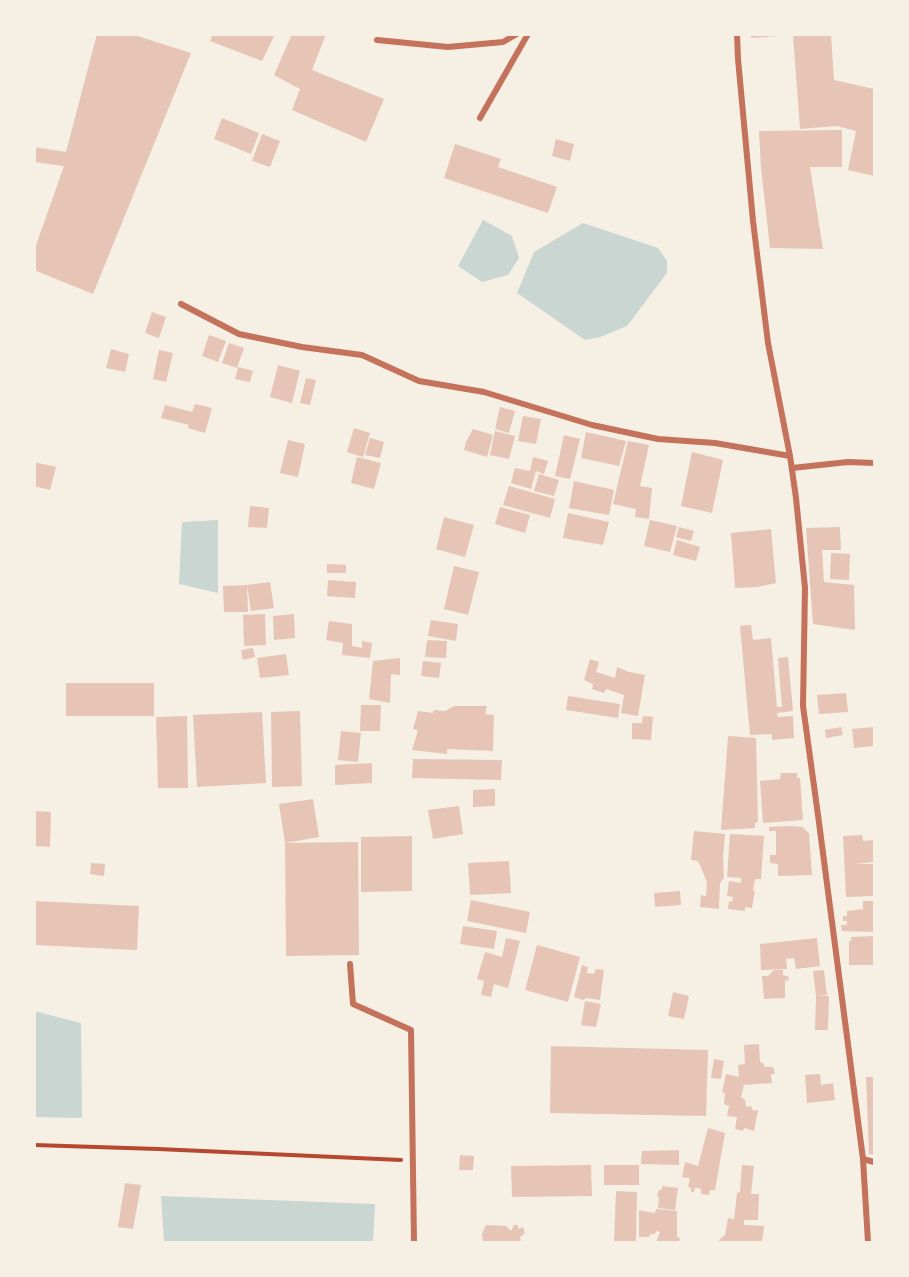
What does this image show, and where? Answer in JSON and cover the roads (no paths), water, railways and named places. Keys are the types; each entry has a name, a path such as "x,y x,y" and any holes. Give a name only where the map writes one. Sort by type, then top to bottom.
{"street":[{"path":"377,40 448,47 502,42 517,34"},
{"path":"480,118 528,34"},
{"path":"738,34 738,59 753,221 768,343 792,468 805,588 803,706 863,1159 868,1242"},
{"path":"182,304 239,334 362,356 419,381 484,392 592,425 658,439 716,443 790,456"},
{"path":"792,468 848,462 874,463"},
{"path":"350,964 352,1004 411,1030 414,1242"},
{"path":"863,1159 874,1162"}]}
